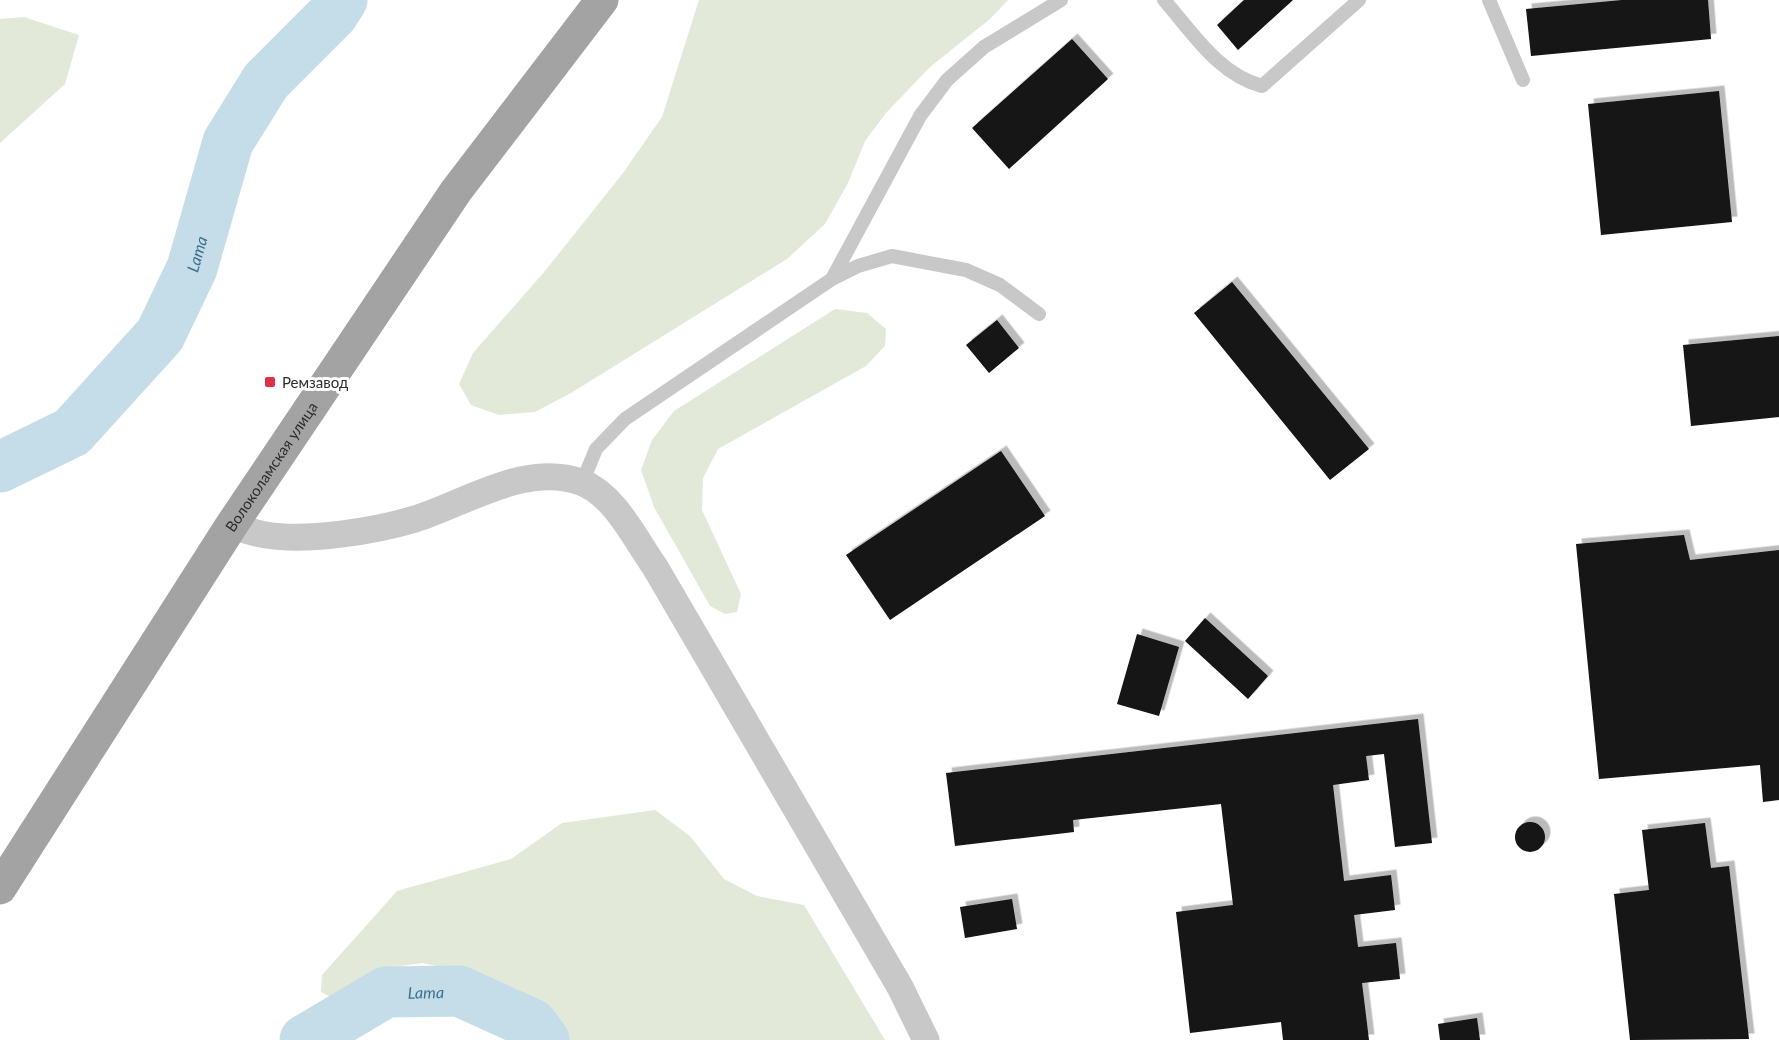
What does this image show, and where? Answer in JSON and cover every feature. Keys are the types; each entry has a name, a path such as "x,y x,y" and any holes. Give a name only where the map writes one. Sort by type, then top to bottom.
{"main road":[{"name":"Волоколамская улица","path":"0,888 231,526 456,191 602,0"}],"street":[{"path":"231,526 267,535 323,537 414,519 519,481 551,477 582,483 611,504 655,567 900,987 926,1040"}],"lane":[{"path":"832,279 920,117 947,80 984,47 1061,0"},
{"path":"1164,0 1225,69 1243,81 1262,86 1359,0"},
{"path":"1489,0 1523,80"},
{"path":"582,483 596,449 625,419 832,279 858,266 892,256 966,270 1000,285 1039,314"}],"green space":[{"path":"699,0 1008,0 990,19 930,67 886,113 865,141 848,183 825,224 787,259 571,393 535,412 499,415 471,405 459,384 473,353 545,271 623,173 662,117"},
{"path":"24,17 79,35 65,84 0,143 0,19"},
{"path":"835,309 867,313 886,329 885,346 866,366 718,449 703,478 702,510 741,594 737,612 725,614 710,606 654,507 641,470 652,440 674,411"},
{"path":"655,810 690,836 724,879 757,896 804,905 885,1040 568,1040 553,1023 497,980 423,963 378,969 337,1000 321,992 322,975 397,891 511,859 562,823"}],"building":[{"path":"1244,0 1293,0 1238,50 1217,25"},
{"path":"1622,0 1708,0 1711,39 1531,56 1526,9"},
{"path":"1072,39 1108,79 1009,169 972,128"},
{"path":"1719,91 1732,222 1601,235 1588,104"},
{"path":"1232,282 1369,449 1330,480 1194,313"},
{"path":"997,320 1019,348 989,373 966,345"},
{"path":"1779,336 1779,417 1691,426 1683,345"},
{"path":"1001,451 1045,516 890,620 846,555"},
{"path":"1684,535 1690,560 1779,550 1779,800 1763,802 1760,765 1599,779 1576,544"},
{"path":"1205,618 1268,676 1248,699 1185,641"},
{"path":"1137,634 1179,647 1159,716 1117,704"},
{"path":"1418,719 1432,843 1395,847 1384,754 1366,756 1369,780 1333,785 1344,881 1391,875 1395,910 1354,915 1358,947 1396,943 1400,979 1362,983 1369,1040 1283,1040 1281,1022 1190,1033 1176,912 1233,905 1221,804 1073,820 1074,832 955,846 946,773"},
{"path":"1530,822 1541,826 1545,837 1541,848 1530,852 1519,848 1515,837 1519,826"},
{"path":"1705,823 1711,868 1729,866 1749,1039 1630,1040 1614,894 1649,890 1642,830"},
{"path":"1012,899 1017,929 965,938 960,907"},
{"path":"1477,1018 1480,1040 1440,1040 1438,1024"}],"waterway":[{"name":"Lama","path":"0,467 72,432 160,335 192,268 228,142 266,81 333,14 342,0"},
{"name":"Lama","path":"305,1040 386,992 459,991 532,1024 544,1040"}],"place":[{"name":"Ремзавод","path":"270,382"}]}
